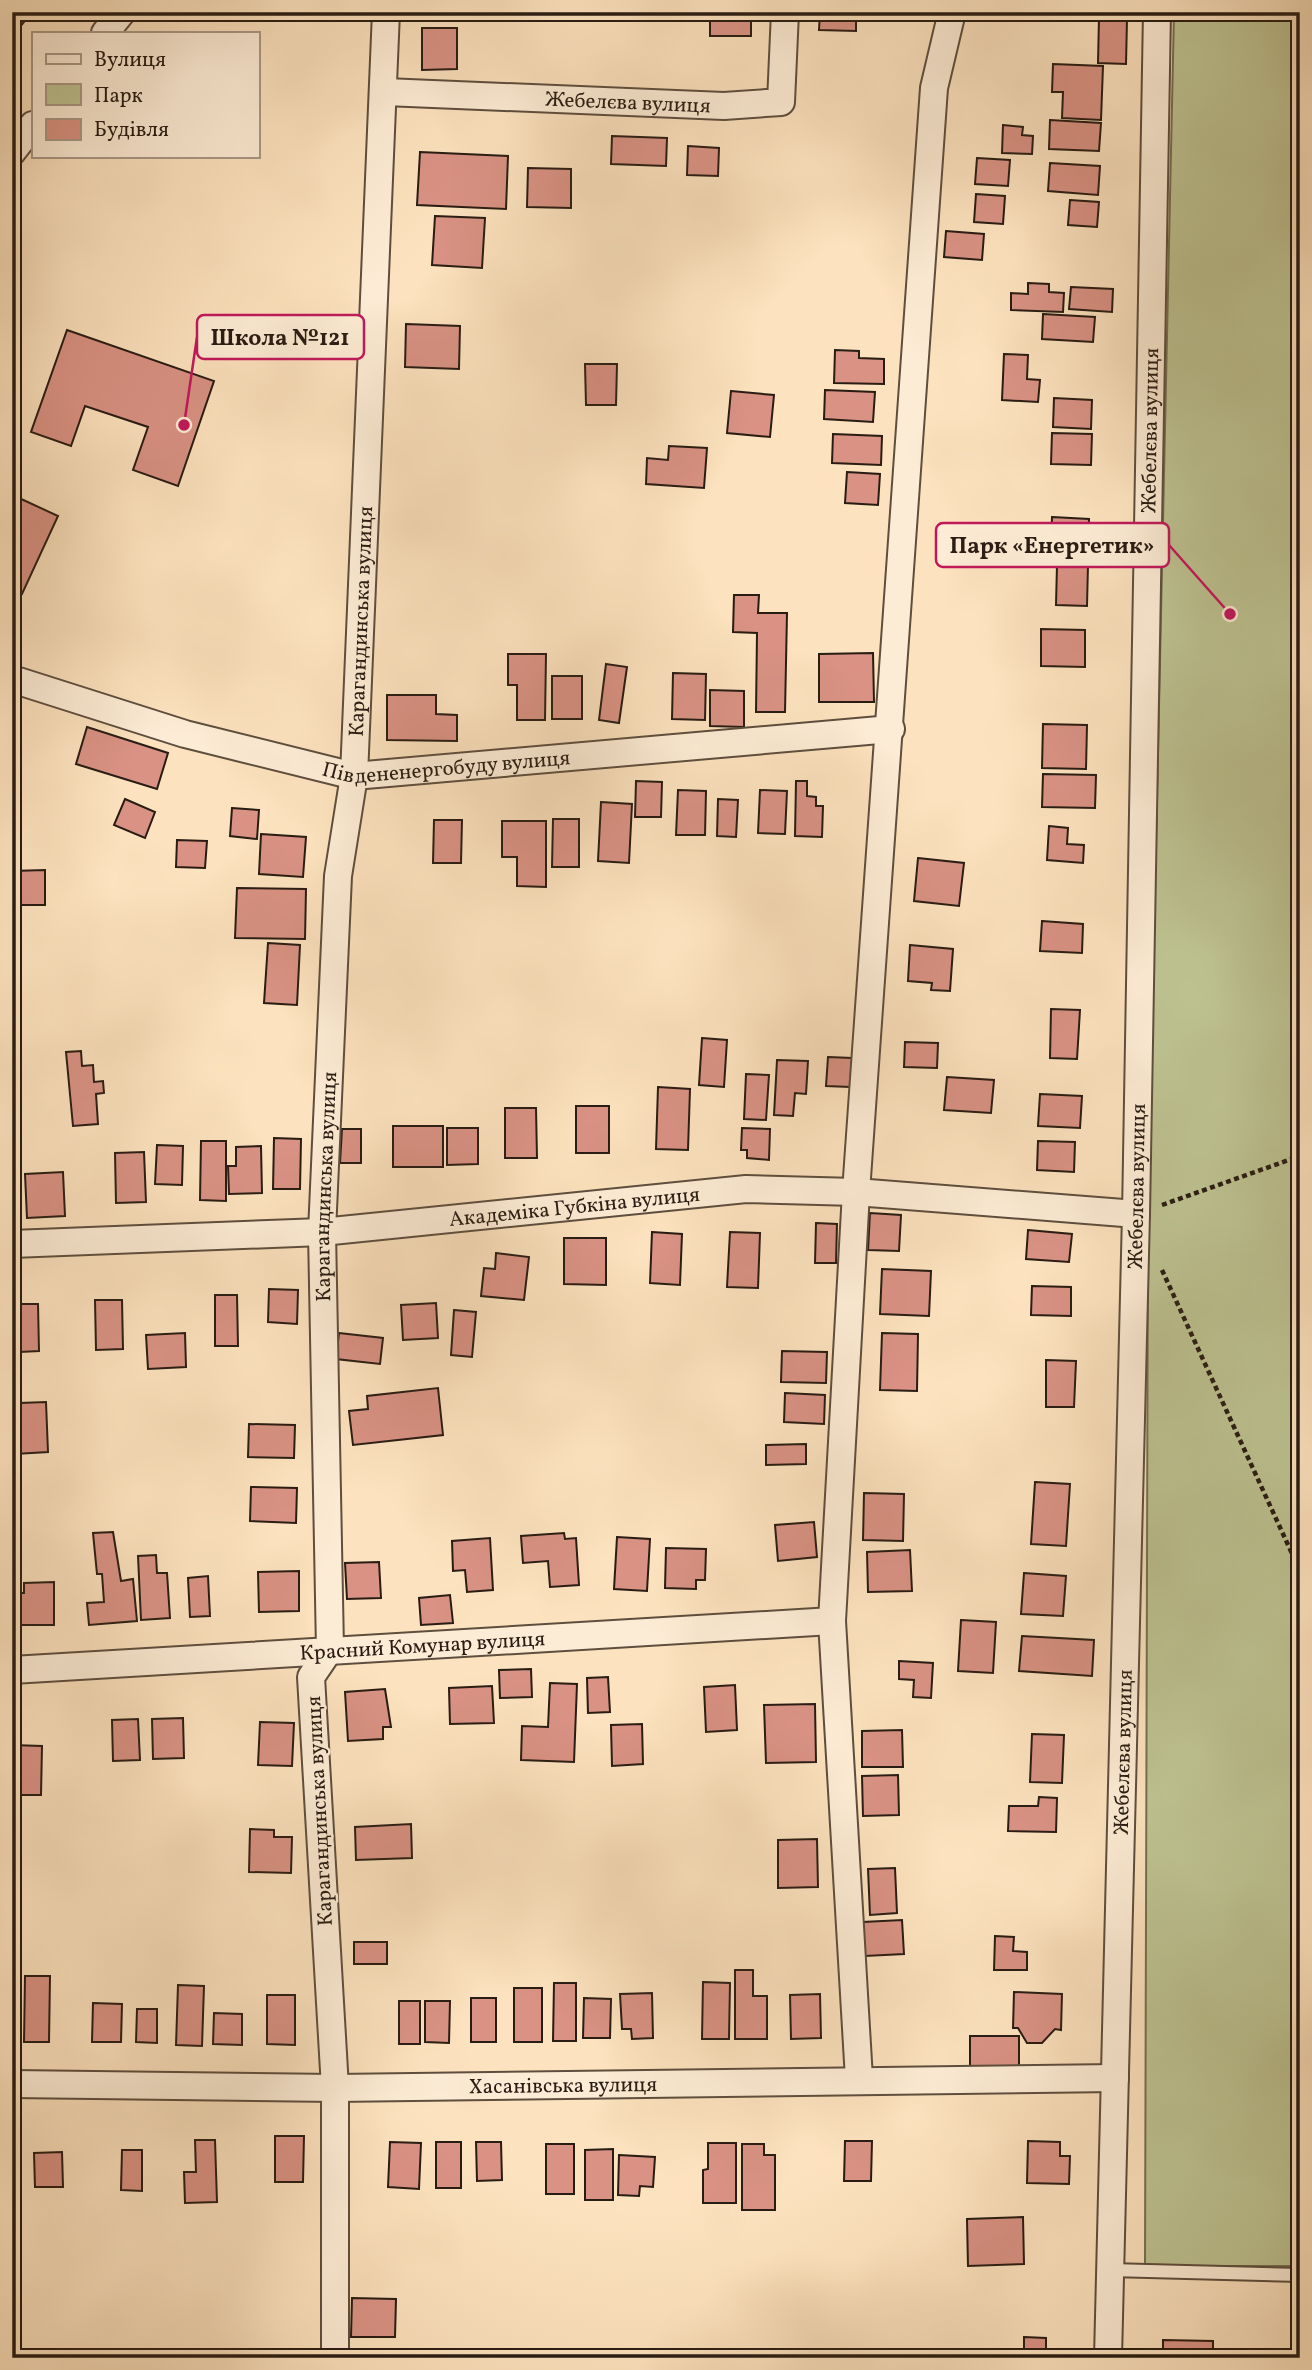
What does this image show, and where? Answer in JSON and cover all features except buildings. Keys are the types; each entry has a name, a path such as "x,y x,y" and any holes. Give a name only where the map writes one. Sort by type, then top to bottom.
{"street":[{"path":"106,32 122,12"},
{"name":"Карагандинська вулиця","path":"335,2358 335,2088 311,1677 330,1649 321,1232 338,876 354,776 385,92 386,12"},
{"name":"Жебелєва вулиця","path":"385,92 724,106 781,102 785,12"},
{"path":"859,2079 832,1621 856,1192 891,729 934,88 952,12"},
{"name":"Жебелєва вулиця","path":"1108,2358 1136,1214 1157,12"},
{"path":"12,152 32,126"},
{"name":"Південенергобуду вулиця","path":"15,689 354,776 891,729"},
{"name":"Академіка Губкіна вулиця","path":"12,1244 321,1232 746,1189 856,1192 1136,1214"},
{"name":"Красний Комунар вулиця","path":"12,1670 832,1621"},
{"name":"Хасанівська вулиця","path":"12,2084 335,2088 859,2079 1115,2078"}],"lane":[{"path":"1110,2270 1300,2275"}],"path":[{"path":"1136,1214 1300,1156"},
{"path":"1158,1264 1300,1571"}],"green space":[{"path":"1174,12 1300,12 1300,2266 1145,2266 1148,1216"}],"place":[{"name":"Школа №121","path":"184,425"},
{"name":"Парк «Енергетик»","path":"1230,614"}]}
